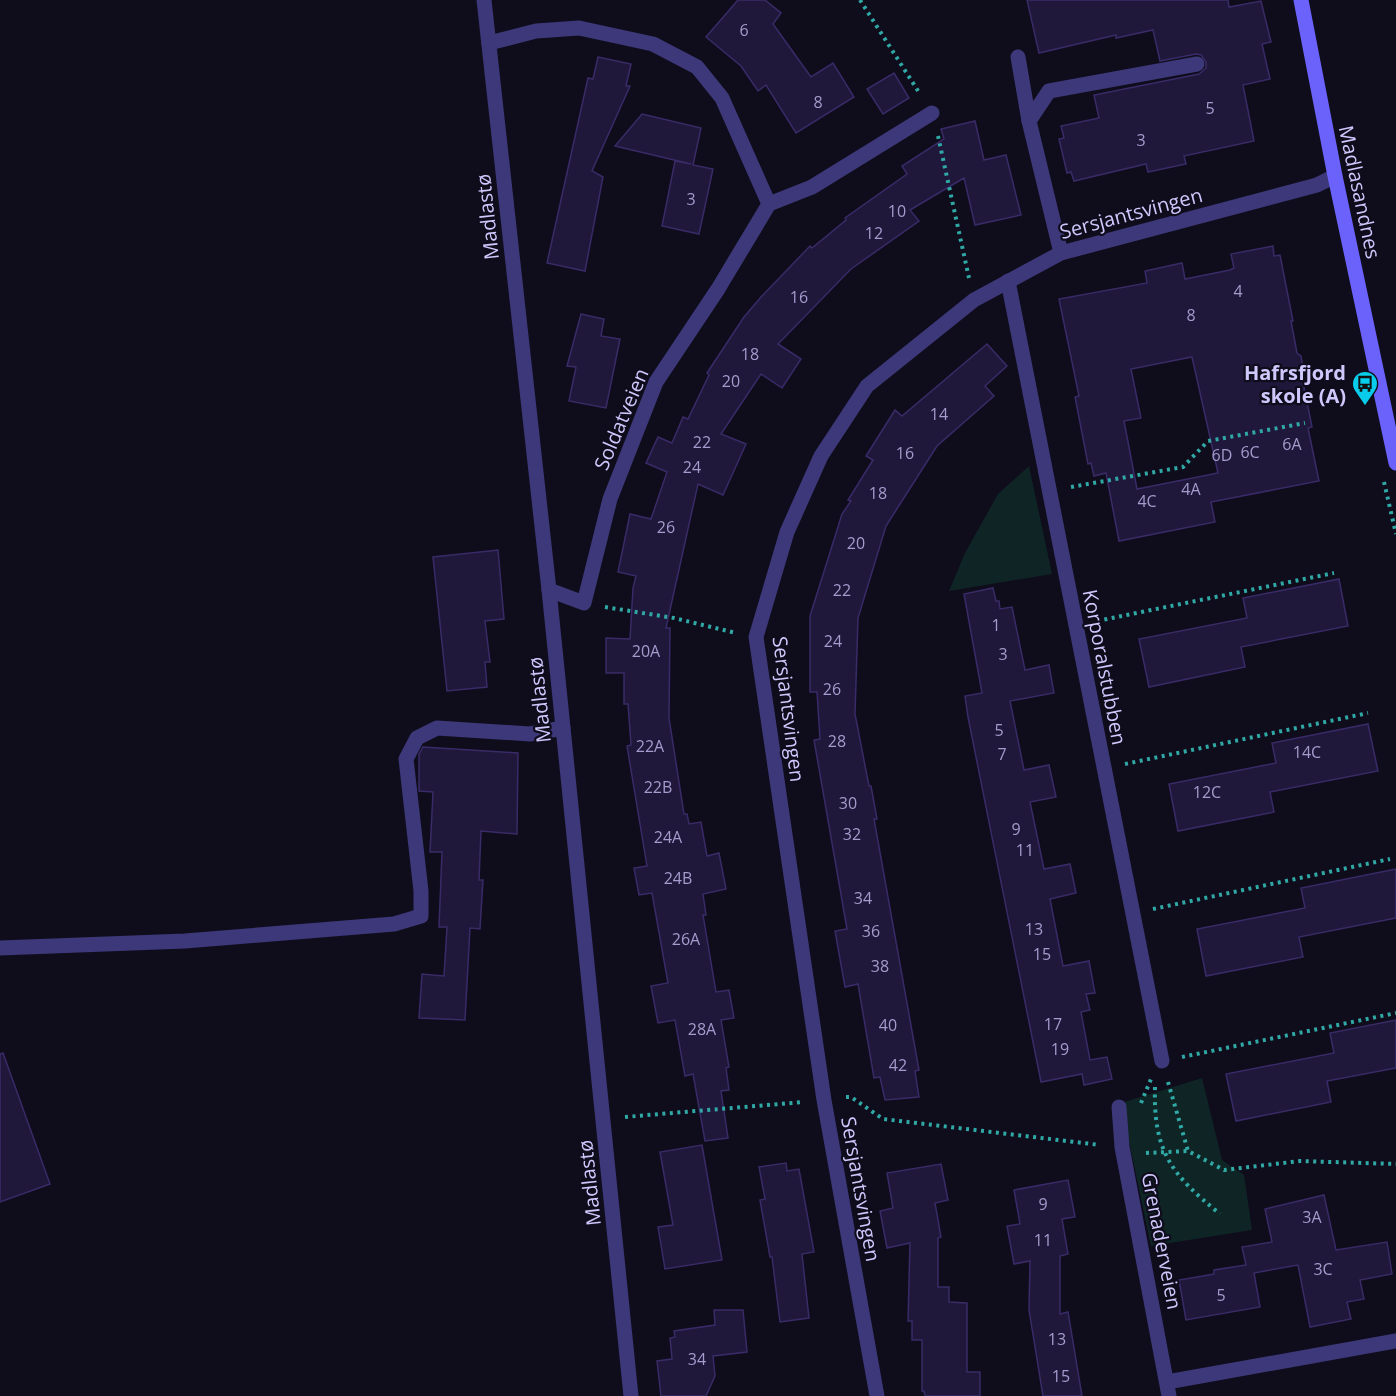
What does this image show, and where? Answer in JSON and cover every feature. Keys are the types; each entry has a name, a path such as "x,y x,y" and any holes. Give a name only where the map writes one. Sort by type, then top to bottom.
{"street":[{"name":"Madlastø","path":"484,0 549,590 631,1396"},
{"name":"Madlasandnes","path":"1301,0 1335,176 1396,463"},
{"path":"489,42 536,31 579,28 652,44 697,67 722,98 769,204 813,187 932,113"},
{"path":"1018,57 1029,121 1062,253"},
{"path":"1029,121 1049,91 1197,64"},
{"name":"Sersjantsvingen","path":"877,1396 824,1100 756,637 787,532 821,456 867,387 974,300 1062,253 1317,185 1335,176"},
{"name":"Soldatveien","path":"584,603 610,499 656,382 718,289 769,204"},
{"name":"Korporalstubben","path":"1008,281 1162,1061"},
{"path":"549,590 584,603"},
{"path":"0,948 184,941 394,924 421,916 421,891 406,759 417,738 437,728 530,734 563,728"},
{"name":"Grenaderveien","path":"1119,1107 1122,1147 1168,1389 1395,1346"}],"path":[{"path":"860,0 932,113 974,300"},
{"path":"1049,491 1183,467 1208,441 1305,423"},
{"path":"1076,625 1334,573"},
{"path":"584,603 674,618 756,637"},
{"path":"1104,768 1368,713"},
{"path":"1132,913 1390,859"},
{"path":"1120,1127 1132,1125 1145,1090 1162,1061 1396,1013"},
{"path":"1162,1061 1188,1151"},
{"path":"1155,1087 1157,1125 1171,1166 1190,1190 1220,1214"},
{"path":"603,1118 851,1097 883,1119 1122,1147"},
{"path":"1143,1154 1188,1151 1224,1170 1300,1161 1396,1164"}],"green space":[{"path":"1029,466 1052,574 949,591 965,553 998,494"},
{"path":"1202,1078 1222,1160 1244,1175 1252,1230 1151,1246 1121,1103"}],"building":[{"path":"738,0 765,0 781,13 773,24 811,77 833,63 854,97 796,133 766,85 758,91 741,66 706,37"},
{"path":"1027,0 1228,0 1229,7 1261,1 1271,42 1262,44 1270,79 1243,85 1254,141 1184,156 1186,164 1148,172 1146,164 1074,181 1071,172 1067,173 1059,139 1064,138 1061,126 1099,118 1094,95 1199,74 1206,68 1206,62 1201,55 1196,54 1160,61 1153,30 1116,38 1116,35 1039,53"},
{"path":"598,57 631,64 626,86 630,86 592,171 603,177 585,271 547,263 588,78 593,79"},
{"path":"894,73 909,98 883,114 867,89"},
{"path":"642,114 701,128 693,165 713,169 699,234 662,226 675,161 691,164 615,146"},
{"path":"975,121 984,160 1006,155 1021,215 975,225 964,178 910,210 919,221 851,269 778,344 801,359 782,388 761,374 721,434 746,444 723,495 698,484 666,628 670,628 669,718 684,814 687,814 689,824 701,822 707,856 719,853 726,889 703,894 706,915 703,915 716,992 729,990 734,1018 721,1020 729,1067 726,1068 729,1090 721,1091 728,1138 705,1141 693,1074 685,1076 675,1020 658,1023 651,986 668,983 652,893 639,895 634,868 647,866 627,746 631,745 628,704 624,704 624,673 606,673 606,638 630,639 633,588 636,576 618,572 630,514 651,519 667,472 646,463 658,437 672,443 683,417 688,419 709,375 707,373 744,317 761,297 810,246 812,248 846,220 845,218 907,174 902,166 944,139 941,129"},
{"path":"1273,246 1274,256 1280,255 1297,353 1301,356 1303,368 1301,372 1312,427 1308,428 1319,481 1211,502 1215,522 1119,541 1106,473 1094,476 1091,463 1088,464 1075,397 1079,396 1059,299 1147,283 1145,271 1182,263 1185,279 1230,270 1234,268 1231,254","holes":["1192,357 1218,473 1137,489 1124,421 1141,418 1131,369"]},
{"path":"581,314 604,319 601,336 620,339 606,408 569,401 576,367 567,366"},
{"path":"987,344 1007,366 985,386 994,396 937,446 886,526 858,618 855,714 877,819 874,819 919,1070 915,1071 919,1097 885,1100 880,1077 874,1078 858,984 845,987 835,931 847,929 814,740 820,739 817,692 810,692 810,616 842,514 873,460 866,456 895,410 902,416"},
{"path":"498,550 504,619 485,621 490,662 485,662 487,687 447,691 433,557"},
{"path":"1339,579 1348,626 1241,647 1245,667 1149,687 1139,639 1247,618 1243,598"},
{"path":"993,588 1000,609 1012,607 1025,670 1049,665 1054,693 1010,701 1024,770 1049,765 1056,797 1030,802 1044,869 1070,864 1076,893 1050,899 1063,966 1089,961 1095,993 1086,994 1090,1010 1081,1012 1090,1060 1107,1057 1112,1079 1084,1085 1082,1074 1041,1082 968,717 965,696 982,693 964,594"},
{"path":"1368,724 1378,771 1270,792 1274,812 1178,831 1169,784 1276,763 1272,743"},
{"path":"423,747 518,753 517,834 481,831 479,880 483,880 480,929 470,928 465,1020 419,1018 422,974 444,976 447,927 439,927 442,852 430,852 433,792 419,791 419,754"},
{"path":"1396,869 1396,918 1299,937 1303,957 1206,976 1197,929 1305,908 1301,888"},
{"path":"1396,1020 1396,1068 1327,1081 1331,1102 1236,1121 1226,1074 1334,1053 1330,1033"},
{"path":"3,1053 50,1184 0,1202 0,1054"},
{"path":"702,1145 722,1260 665,1269 658,1227 673,1225 660,1152"},
{"path":"786,1163 787,1171 799,1169 814,1252 802,1254 809,1318 780,1322 772,1257 770,1257 760,1200 765,1199 759,1167"},
{"path":"941,1164 948,1200 935,1203 941,1237 938,1238 938,1287 949,1287 949,1302 967,1303 967,1372 980,1372 980,1396 925,1396 922,1391 922,1340 912,1340 912,1321 908,1321 910,1243 887,1248 880,1211 893,1208 887,1173"},
{"path":"1068,1180 1075,1217 1062,1219 1068,1254 1060,1256 1060,1314 1068,1312 1082,1396 1043,1396 1029,1310 1030,1261 1014,1264 1007,1226 1020,1224 1014,1190"},
{"path":"1324,1195 1336,1250 1387,1242 1392,1274 1360,1280 1364,1299 1347,1302 1351,1319 1310,1327 1298,1265 1254,1273 1260,1307 1186,1320 1179,1280 1214,1274 1214,1270 1246,1265 1242,1247 1272,1242 1265,1209"},
{"path":"714,1310 743,1310 747,1352 713,1356 715,1376 706,1396 661,1396 657,1361 672,1359 670,1338 675,1337 674,1331 715,1325"}],"place":[{"name":"Hafrsfjord skole (A)","path":"1365,407"}]}
